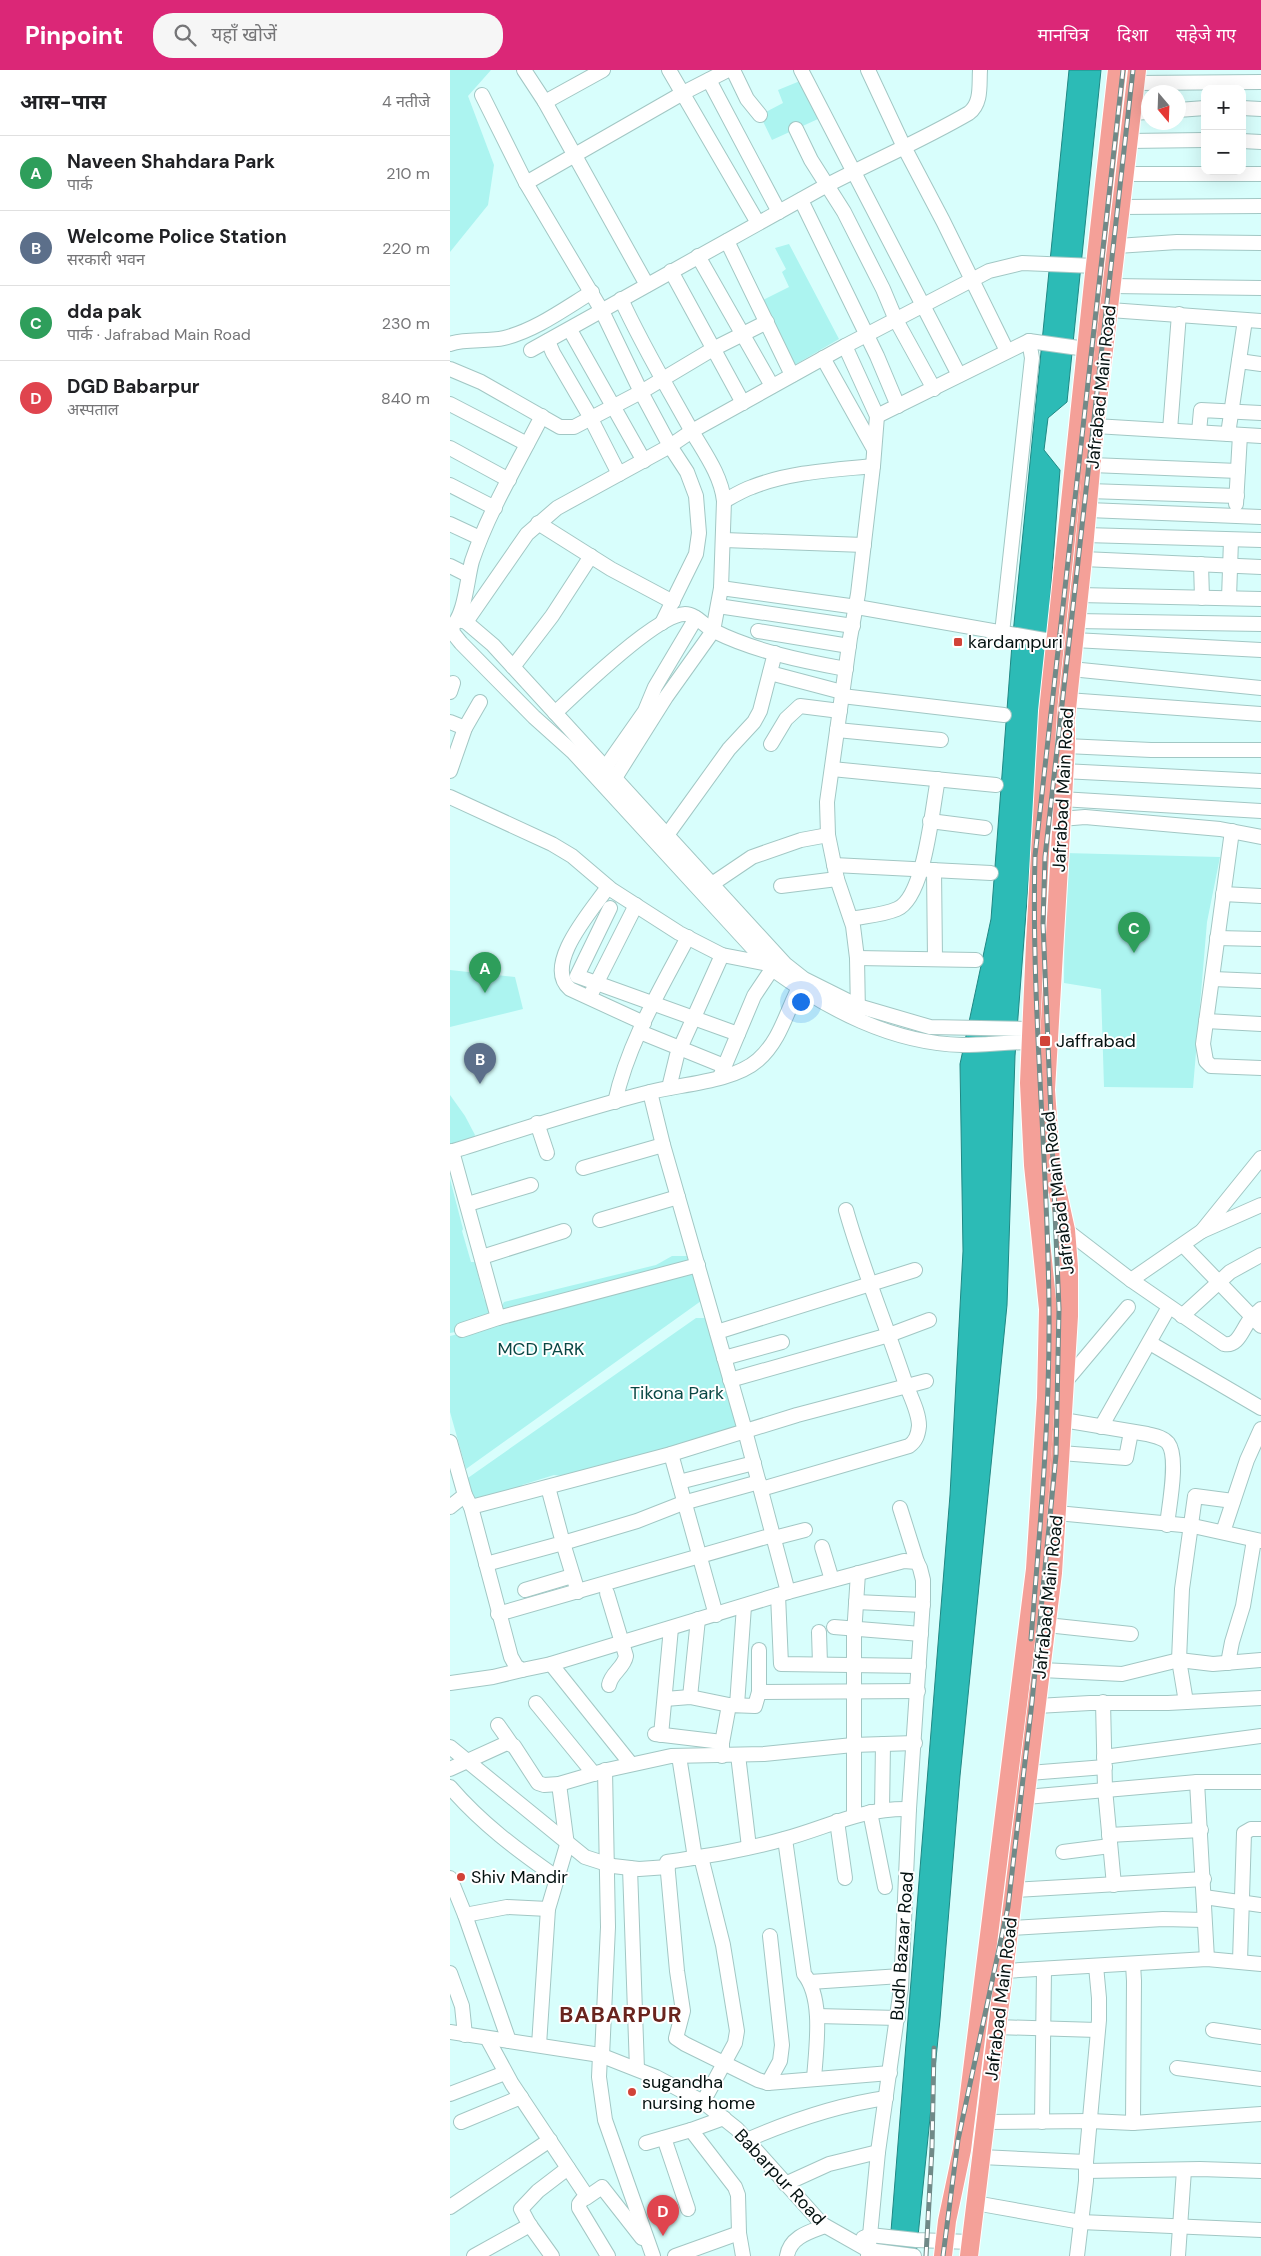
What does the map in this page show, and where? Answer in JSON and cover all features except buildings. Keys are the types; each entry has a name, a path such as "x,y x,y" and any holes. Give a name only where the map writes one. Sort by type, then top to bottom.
{"main road":[{"name":"Jafrabad Main Road","path":"944,2248 962,2150 1035,1570 1046,1398 1048,1308 1035,1181 1026,1035 1048,711 1065,641 1091,266 1117,70"},
{"name":"Jafrabad Main Road","path":"970,2249 1054,1573 1069,1316 1069,1268 1066,1230 1051,1162 1046,1090 1061,799 1066,746 1067,700 1071,669 1065,641 1076,622 1095,426 1129,141 1140,112 1136,77"},
{"path":"1041,836 1060,838"},
{"path":"1035,1181 1054,1178"}],"street":[{"path":"524,70 647,285"},
{"path":"544,102 603,70"},
{"path":"669,70 758,223"},
{"path":"526,183 728,70"},
{"path":"733,70 747,99 760,115"},
{"path":"801,70 959,375"},
{"path":"868,70 904,148 943,221 1007,351"},
{"path":"531,350 570,330 621,299 758,223 904,148 975,108 979,99 980,70"},
{"path":"1136,77 1261,82"},
{"path":"710,80 779,212"},
{"path":"482,95 526,183 592,292 670,446 686,472 696,496 699,533 696,554 662,623"},
{"path":"1186,109 1201,108"},
{"path":"1246,108 1261,109"},
{"path":"796,129 811,160 844,212 884,289 896,320 934,389"},
{"path":"1129,141 1201,140"},
{"path":"1246,141 1261,142"},
{"path":"1125,174 1261,174"},
{"path":"801,200 898,406"},
{"path":"1121,207 1261,206"},
{"path":"727,241 792,375"},
{"path":"1117,246 1177,242 1261,243"},
{"path":"698,256 772,386"},
{"path":"455,626 527,534 538,523 557,508 644,461 692,431 845,346 989,271 1022,263 1091,266"},
{"path":"671,272 744,402"},
{"path":"1112,286 1261,288"},
{"path":"450,344 494,340 516,334 550,317 592,292"},
{"path":"610,773 713,631 721,588 724,540 723,491 712,466 635,328 621,299"},
{"path":"1110,310 1261,321"},
{"path":"1170,430 1179,314"},
{"path":"1236,516 1238,472 1231,411 1244,320"},
{"path":"450,369 481,382 560,427 574,427 642,392 713,349 767,322"},
{"path":"570,330 644,461"},
{"path":"548,341 552,352 591,418 619,474"},
{"path":"877,416 1029,341 1086,349"},
{"path":"1002,633 1032,358 1029,341"},
{"path":"845,346 877,416 857,607 849,646 827,802 828,835 836,872 852,919 857,958 858,1013"},
{"path":"823,358 874,449"},
{"path":"1239,361 1261,364"},
{"path":"450,404 527,444"},
{"path":"1199,432 1201,410 1261,413"},
{"path":"455,626 480,538 542,416"},
{"path":"1095,426 1261,436"},
{"path":"450,448 510,480"},
{"path":"1092,465 1238,472"},
{"path":"724,501 752,487 779,480 806,474 873,466"},
{"path":"450,485 495,508"},
{"path":"1089,491 1237,496"},
{"path":"1088,510 1261,518"},
{"path":"538,523 591,556 673,602"},
{"path":"450,524 480,538"},
{"path":"1085,535 1261,540"},
{"path":"724,540 864,545"},
{"path":"1229,598 1231,540"},
{"path":"513,667 557,609 591,556"},
{"path":"1083,559 1261,567"},
{"path":"1201,564 1202,598"},
{"path":"450,566 468,575"},
{"path":"721,588 857,607 1002,633 1065,641 1261,650"},
{"path":"1078,595 1261,599"},
{"path":"718,606 853,626"},
{"path":"555,713 606,665 662,623 672,617 684,614 692,615 713,631 775,652 810,662 846,669"},
{"path":"610,773 645,710 654,687 696,618"},
{"path":"1076,622 1261,624"},
{"path":"455,626 493,645 555,713 578,748 730,913 785,964 801,983"},
{"path":"455,626 534,717 610,773 663,841 712,884 730,913 770,967"},
{"path":"758,631 849,646"},
{"path":"663,841 729,749 754,722 760,711 775,652"},
{"path":"1071,669 1261,688"},
{"path":"770,673 842,694 1004,714"},
{"path":"1067,700 1261,714"},
{"path":"450,771 453,751 480,702"},
{"path":"771,744 786,720 800,706 840,711"},
{"path":"450,722 466,728"},
{"path":"837,730 941,740"},
{"path":"1066,746 1151,750 1261,750"},
{"path":"832,769 996,784"},
{"path":"1063,771 1261,781"},
{"path":"936,959 928,869 930,821 938,779"},
{"path":"450,798 552,844 572,856 608,887 654,918 688,937 722,955 770,967 858,1013 874,1028 909,1036 962,1044 1026,1035"},
{"path":"1061,799 1261,811"},
{"path":"1061,819 1085,818 1232,831 1261,837"},
{"path":"930,821 985,828"},
{"path":"1232,831 1203,1044 1206,1061 1211,1066 1261,1068"},
{"path":"712,884 752,857 801,840 828,835"},
{"path":"852,919 898,909 914,892 928,869"},
{"path":"781,886 836,872 928,869 991,872"},
{"path":"608,887 572,939 561,964 562,980 565,985 722,1071"},
{"path":"1223,894 1261,896"},
{"path":"588,999 636,906"},
{"path":"610,908 577,976 738,1034"},
{"path":"615,1102 622,1070 653,1004 688,937"},
{"path":"1217,938 1261,939"},
{"path":"669,1088 681,1048 722,955"},
{"path":"857,958 976,960"},
{"path":"722,1071 754,996 770,967"},
{"path":"1213,979 1261,981"},
{"path":"498,1318 468,1204 451,1151 537,1123 669,1088 722,1071 745,1070 771,1046 784,1023 801,983"},
{"path":"858,1013 930,1026 1026,1035"},
{"path":"1206,1021 1261,1024"},
{"path":"650,1092 663,1145 746,1432 773,1536 783,1594 781,1664 919,1666"},
{"path":"537,1123 547,1153"},
{"path":"583,1168 663,1145"},
{"path":"1202,1231 1261,1158"},
{"path":"468,1204 530,1185"},
{"path":"600,1220 678,1197"},
{"path":"1131,1280 1202,1231 1261,1205"},
{"path":"486,1564 637,1522 686,1503 760,1486 909,1446 918,1436 919,1425 889,1335 869,1283 846,1210"},
{"path":"1066,1230 1131,1280 1217,1341 1228,1345 1236,1340 1258,1317 1218,1282 1183,1245"},
{"path":"482,1257 564,1231"},
{"path":"1182,1316 1230,1272 1261,1255"},
{"path":"462,1330 498,1318 698,1265"},
{"path":"717,1332 915,1270"},
{"path":"1101,1427 1150,1343 1169,1306"},
{"path":"1065,1382 1128,1307"},
{"path":"730,1380 889,1335 929,1320"},
{"path":"724,1358 782,1342"},
{"path":"1150,1343 1261,1408"},
{"path":"450,1507 462,1492 548,1487 671,1454 797,1415 926,1381"},
{"path":"1063,1420 1158,1436 1167,1441 1173,1456 1167,1525"},
{"path":"1222,1532 1247,1460 1261,1429"},
{"path":"1061,1453 1126,1458 1131,1432"},
{"path":"450,1442 462,1492 486,1564 511,1657 516,1666 522,1670"},
{"path":"671,1454 716,1614"},
{"path":"679,1482 754,1463"},
{"path":"548,1487 578,1592"},
{"path":"1186,1702 1179,1660 1182,1589 1195,1496 1233,1501"},
{"name":"Budh Bazaar Road","path":"868,2253 878,2152 898,2018 909,1808 915,1743 923,1605 923,1580 900,1508"},
{"path":"1057,1513 1190,1526 1258,1540 1228,1663"},
{"path":"498,1614 773,1536 805,1530"},
{"path":"822,1547 832,1580"},
{"path":"450,1683 493,1677 551,1664 832,1580 904,1561 917,1562"},
{"path":"854,1815 854,1664 858,1573"},
{"path":"525,1590 572,1576"},
{"path":"607,1593 623,1642 625,1661 614,1673 609,1685"},
{"path":"856,1602 923,1605"},
{"path":"722,1749 733,1705 744,1606"},
{"path":"690,1697 698,1620"},
{"path":"1047,1625 1131,1634"},
{"path":"670,1628 665,1699 658,1734 722,1749 738,1755 853,1745 915,1743"},
{"path":"834,1628 921,1634"},
{"path":"818,1632 820,1664"},
{"path":"665,1699 690,1697 733,1705 755,1706 759,1692 759,1650"},
{"path":"1042,1670 1122,1674 1179,1660 1213,1664 1261,1660"},
{"path":"551,1664 631,1764"},
{"path":"759,1692 918,1691"},
{"path":"1037,1706 1103,1702 1186,1702 1261,1698"},
{"path":"1103,1702 1105,1789 1114,1885"},
{"path":"536,1703 599,1772 608,1865 608,1927 599,2077 605,2120 651,2251"},
{"path":"498,1725 538,1783 544,1785 559,1784 631,1764 722,1749"},
{"path":"1029,1773 1261,1736"},
{"path":"450,1769 507,1743 512,1745"},
{"path":"883,1744 876,1811 885,1887"},
{"path":"450,1747 585,1857 608,1865 630,1868 668,1867"},
{"path":"738,1755 749,1847"},
{"path":"679,1756 698,1857 722,1944 737,2024 737,2038 703,2102"},
{"path":"1197,1782 1202,1830 1204,1920 1207,1958"},
{"path":"1026,1797 1197,1782 1261,1782"},
{"path":"539,2045 548,1909 556,1877 566,1851 559,1784"},
{"path":"450,1787 474,1814 496,1834 556,1877"},
{"path":"890,2073 768,2083 758,2080 676,2038 683,2011 677,1972 667,1862 785,1839 854,1815 909,1808"},
{"path":"837,1821 845,1878"},
{"path":"1240,1961 1244,1833 1251,1829 1261,1829"},
{"path":"1064,1852 1110,1841 1202,1830"},
{"path":"785,1839 804,1974 810,1982 817,2016 814,2079"},
{"path":"630,1868 637,2069"},
{"path":"450,1878 465,1915 509,2041"},
{"path":"1014,1890 1204,1879"},
{"path":"1204,1897 1261,1905"},
{"path":"465,1915 507,1908 548,1909"},
{"path":"1010,1928 1163,1919 1204,1920"},
{"path":"768,2083 780,2061 782,2045 770,1936"},
{"path":"1005,1971 1044,1970 1207,1958 1261,1964"},
{"path":"1133,1964 1133,2123"},
{"path":"1077,2256 1097,2030 1099,1998 1096,1966"},
{"path":"1042,2122 1044,1970"},
{"path":"450,1973 462,2006 465,2035"},
{"path":"810,1982 901,1976"},
{"path":"817,2016 898,2018"},
{"path":"997,2027 1097,2030"},
{"path":"1213,2030 1261,2038"},
{"name":"Babarpur Road","path":"450,2032 601,2055 656,2077 703,2102 724,2118 747,2140 825,2226 868,2253 892,2253 914,2256"},
{"path":"487,2038 505,2073 586,2198"},
{"path":"1177,2068 1261,2079"},
{"path":"450,2094 505,2073"},
{"path":"461,2122 521,2097"},
{"path":"747,2140 794,2120 829,2109 886,2098"},
{"path":"986,2122 1090,2121 1133,2123 1261,2109"},
{"path":"646,2143 724,2118"},
{"path":"691,2130 735,2187 738,2195 739,2233 743,2256"},
{"path":"664,2138 688,2209"},
{"path":"450,2207 550,2140"},
{"path":"785,2184 829,2164 878,2152"},
{"path":"981,2157 1086,2167 1261,2171"},
{"path":"552,2256 522,2213 523,2205 568,2168"},
{"path":"1178,2256 1184,2170"},
{"path":"608,2256 579,2207 586,2198 602,2187 651,2251"},
{"path":"975,2203 1081,2222 1261,2230"},
{"path":"474,2256 530,2225"},
{"path":"788,2255 797,2238 825,2226"},
{"path":"683,2255 739,2233"},
{"path":"853,2242 870,2235 916,2240 944,2248 970,2249"}],"green space":[{"path":"450,70 491,70 468,96 494,165 488,205 450,252"},
{"path":"800,81 818,119 772,140 760,115 783,103 778,90"},
{"path":"789,244 839,339 786,370 755,304 789,287 782,272 786,269 775,248"},
{"path":"1065,853 1220,857 1207,922 1193,1088 1104,1087 1101,989 1064,983"},
{"path":"450,970 515,977 523,1009 450,1027"},
{"path":"450,1095 465,1116 475,1135 473,1139 450,1146"},
{"path":"450,1179 471,1262 475,1262 484,1299 492,1306 493,1318 469,1329 450,1333"},
{"name":"MCD PARK","path":"672,1256 687,1256 701,1301 466,1469 450,1412 450,1336 491,1326 504,1302 656,1265"},
{"name":"Tikona Park","path":"696,1318 709,1318 741,1429 570,1477 554,1475 522,1485 523,1490 487,1504 471,1499 465,1480"}],"shaded area":[{"path":"1069,70 1101,70 1067,402 1048,418 1044,450 1060,470 1015,1056 1007,1305 960,1776 940,2019 916,2256 889,2256 950,1495 963,1251 960,1064 991,919 1012,644"}],"railway":[{"path":"1031,1639 1044,1474 1049,1350 1046,1196 1035,969 1035,856 1123,70"},
{"path":"943,2256 958,2140 1008,1907 1032,1702 1056,1455 1059,1309 1043,923 1045,857 1133,70"},
{"path":"926,2256 932,2148 934,2048"}],"place":[{"name":"kardampuri","path":"958,642"},
{"name":"dda pak","path":"1134,953"},
{"name":"Naveen Shahdara Park","path":"485,993"},
{"name":"Jaffrabad","path":"1045,1041"},
{"name":"Welcome Police Station","path":"480,1084"},
{"name":"Shiv Mandir","path":"461,1877"},
{"name":"sugandha nursing home","path":"632,2092"},
{"name":"DGD Babarpur","path":"663,2236"}],"district":[{"name":"BABARPUR","path":"621,2014"}]}
